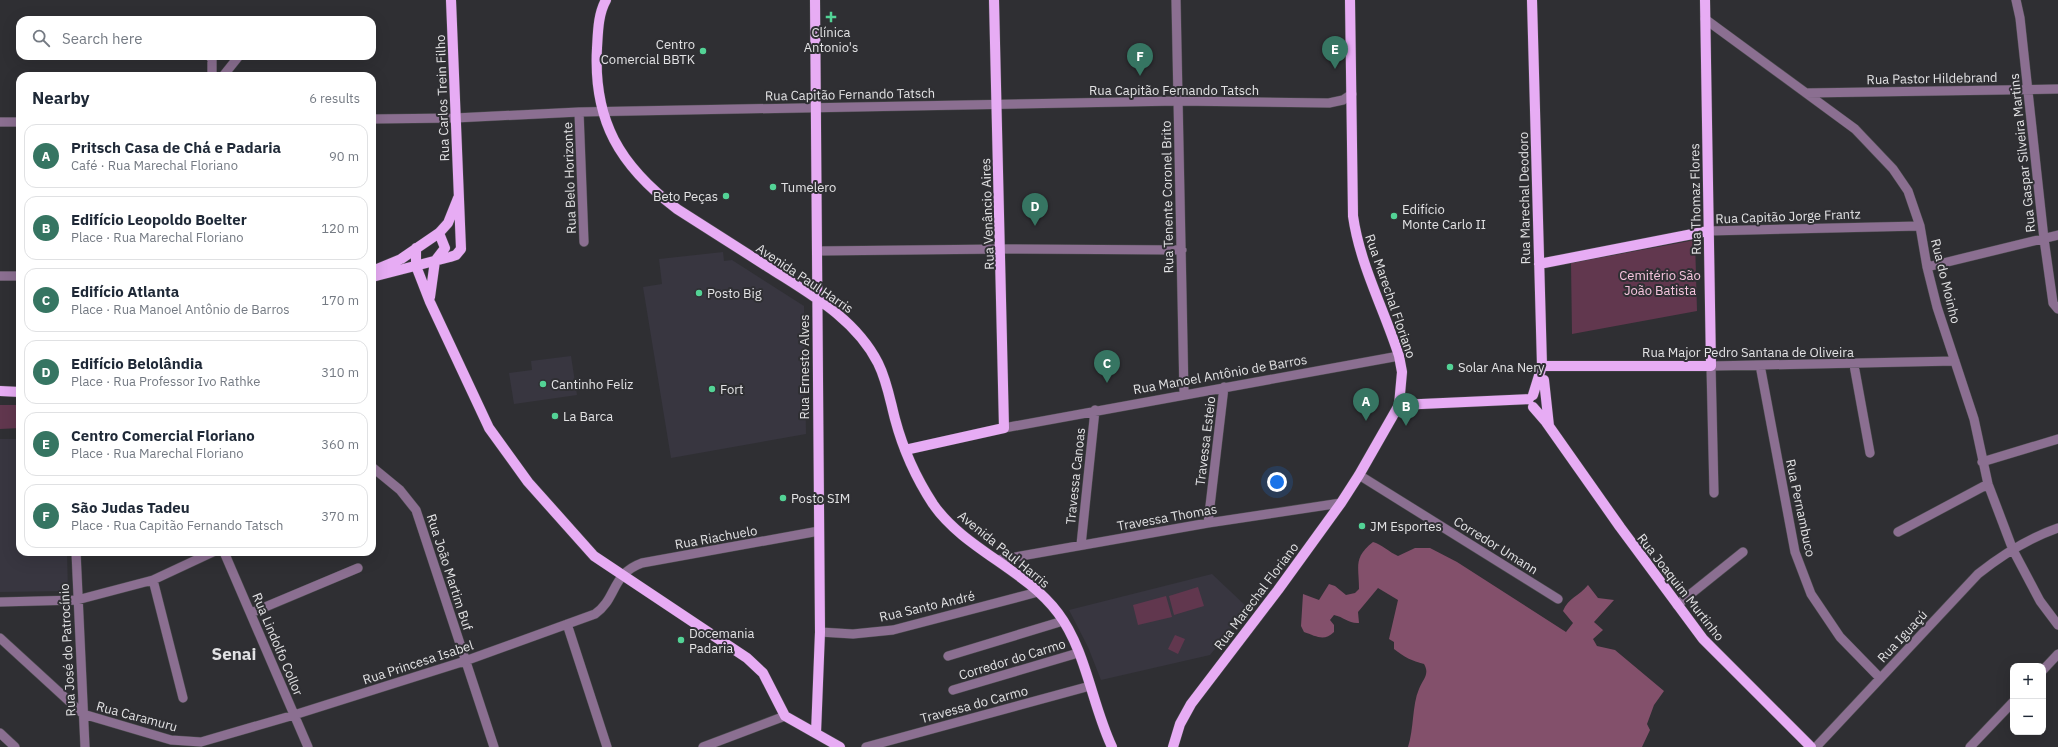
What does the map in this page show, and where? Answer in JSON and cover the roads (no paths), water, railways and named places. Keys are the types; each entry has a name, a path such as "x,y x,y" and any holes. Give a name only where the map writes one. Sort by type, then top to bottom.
{"main road":[{"name":"Rua Carlos Trein Filho","path":"376,276 456,255 460,249 451,0"},
{"name":"Avenida Paul Harris","path":"606,0 598,29 596,54 597,82 603,112 610,134 621,153 635,173 656,193 677,209 817,299 847,321 869,346 885,381 905,450 924,489 940,513 964,535 1038,592 1059,613 1078,653 1104,729 1112,747"},
{"name":"Rua Ernesto Alves","path":"815,0 818,531 820,632 816,733"},
{"name":"Rua Venâncio Aires","path":"994,0 1004,428"},
{"name":"Rua Marechal Floriano","path":"1172,747 1180,724 1191,704 1278,590 1341,503 1359,475 1399,405 1402,372 1399,356 1356,236 1353,216 1350,0"},
{"name":"Rua Marechal Deodoro","path":"1532,0 1542,366 1535,401"},
{"name":"Rua Thomaz Flores","path":"1705,0 1711,366"},
{"path":"376,270 396,262 439,232 448,223 459,195"},
{"name":"Rua Capitão Jorge Frantz","path":"1539,264 1708,231"},
{"path":"430,302 430,288 435,261 445,248 439,232"},
{"path":"416,248 416,266 430,302 490,428 509,457 581,543 594,556 756,666 762,673 785,716 840,747"},
{"name":"Rua Major Pedro Santana de Oliveira","path":"1542,366 1711,366"},
{"name":"Rua Joaquim Murtinho","path":"1554,366 1547,373 1535,401 1548,424 1620,528 1703,639 1812,747"},
{"name":"Rua Joaquim Murtinho","path":"1544,380 1548,424"},
{"path":"0,391 16,392"},
{"path":"1399,405 1451,402 1535,401"},
{"name":"Rua Manoel Antônio de Barros","path":"905,450 1004,428"}],"street":[{"name":"Rua Tenente Coronel Brito","path":"1176,0 1184,394"},
{"name":"Rua Gaspar Silveira Martins","path":"2016,0 2020,18 2044,239 2056,306"},
{"name":"Rua do Moinho","path":"1705,19 1851,125 1878,151 1908,191 1920,226 1927,267 1937,307 1974,419 1982,462 1988,484 2013,550 2040,601 2058,625"},
{"path":"212,60 212,72"},
{"path":"226,72 236,60"},
{"name":"Rua Pastor Hildebrand","path":"1806,93 2058,89"},
{"name":"Rua Capitão Fernando Tatsch","path":"1329,103 1343,100 1352,94"},
{"name":"Rua Capitão Fernando Tatsch","path":"376,119 455,118 579,112 1178,101 1329,103 1348,107 1352,114"},
{"name":"Rua Belo Horizonte","path":"579,112 584,242"},
{"path":"0,122 16,122"},
{"name":"Rua Capitão Jorge Frantz","path":"1708,231 1920,226"},
{"path":"1927,267 2058,235"},
{"path":"817,251 1001,249 1182,250"},
{"path":"0,276 16,276"},
{"name":"Rua Manoel Antônio de Barros","path":"1004,428 1095,410 1399,356"},
{"name":"Rua Major Pedro Santana de Oliveira","path":"1711,366 1954,361"},
{"path":"1854,364 1870,453"},
{"name":"Rua Pernambuco","path":"1760,365 1795,552 1811,594 1840,637 1880,678"},
{"name":"Rua Thomaz Flores","path":"1711,366 1714,493"},
{"name":"Travessa Esteio","path":"1208,523 1224,387"},
{"name":"Travessa Canoas","path":"1081,545 1095,410"},
{"path":"1982,462 2058,439"},
{"name":"Rua João Martim Buf","path":"376,470 400,490 416,510 494,747"},
{"name":"Corredor Umann","path":"1359,475 1558,599"},
{"path":"1898,532 1988,484"},
{"name":"Travessa Thomas","path":"998,560 1208,523 1341,503"},
{"name":"Rua Iguaçú","path":"1816,747 1978,574 2013,550 2044,533 2058,528"},
{"name":"Rua Riachuelo","path":"622,575 633,566 642,563 818,531"},
{"path":"1677,604 1743,552"},
{"name":"Rua José do Patrocínio","path":"76,556 85,747"},
{"path":"0,602 77,600 153,580 204,556"},
{"name":"Rua Lindolfo Collor","path":"226,556 308,747"},
{"path":"251,613 358,568"},
{"name":"Rua Princesa Isabel","path":"202,744 465,661 597,612 607,601 622,575"},
{"path":"153,580 183,698"},
{"name":"Rua Santo André","path":"820,632 853,634 892,630 1038,592"},
{"path":"948,656 1063,621"},
{"path":"567,624 607,747"},
{"name":"Rua Caramuru","path":"0,638 83,714 171,740 202,744"},
{"name":"Corredor do Carmo","path":"953,690 1078,653"},
{"path":"2046,667 2058,654"},
{"name":"Travessa do Carmo","path":"866,747 1090,686"},
{"path":"1970,747 2010,705"},
{"path":"703,747 785,716"},
{"path":"0,733 15,747"}],"place":[{"name":"Clínica Antonio's","path":"831,17"},
{"name":"Centro Comercial BBTK","path":"703,51"},
{"name":"Centro Comercial Floriano","path":"1335,69"},
{"name":"São Judas Tadeu","path":"1140,76"},
{"name":"Tumelero","path":"773,187"},
{"name":"Beto Peças","path":"726,196"},
{"name":"Edifício Monte Carlo II","path":"1394,216"},
{"name":"Edifício Belolândia","path":"1035,226"},
{"name":"Posto Big","path":"699,293"},
{"name":"Solar Ana Nery","path":"1450,367"},
{"name":"Edifício Atlanta","path":"1107,383"},
{"name":"Cantinho Feliz","path":"543,384"},
{"name":"Fort","path":"712,389"},
{"name":"La Barca","path":"555,416"},
{"name":"Pritsch Casa de Chá e Padaria","path":"1366,421"},
{"name":"Edifício Leopoldo Boelter","path":"1406,426"},
{"name":"Posto SIM","path":"783,498"},
{"name":"JM Esportes","path":"1362,526"},
{"name":"Docemania Padaria","path":"681,640"}],"district":[{"name":"Senai","path":"234,654"}],"park label":[{"name":"Cemitério São João Batista","path":"1660,282"}]}
